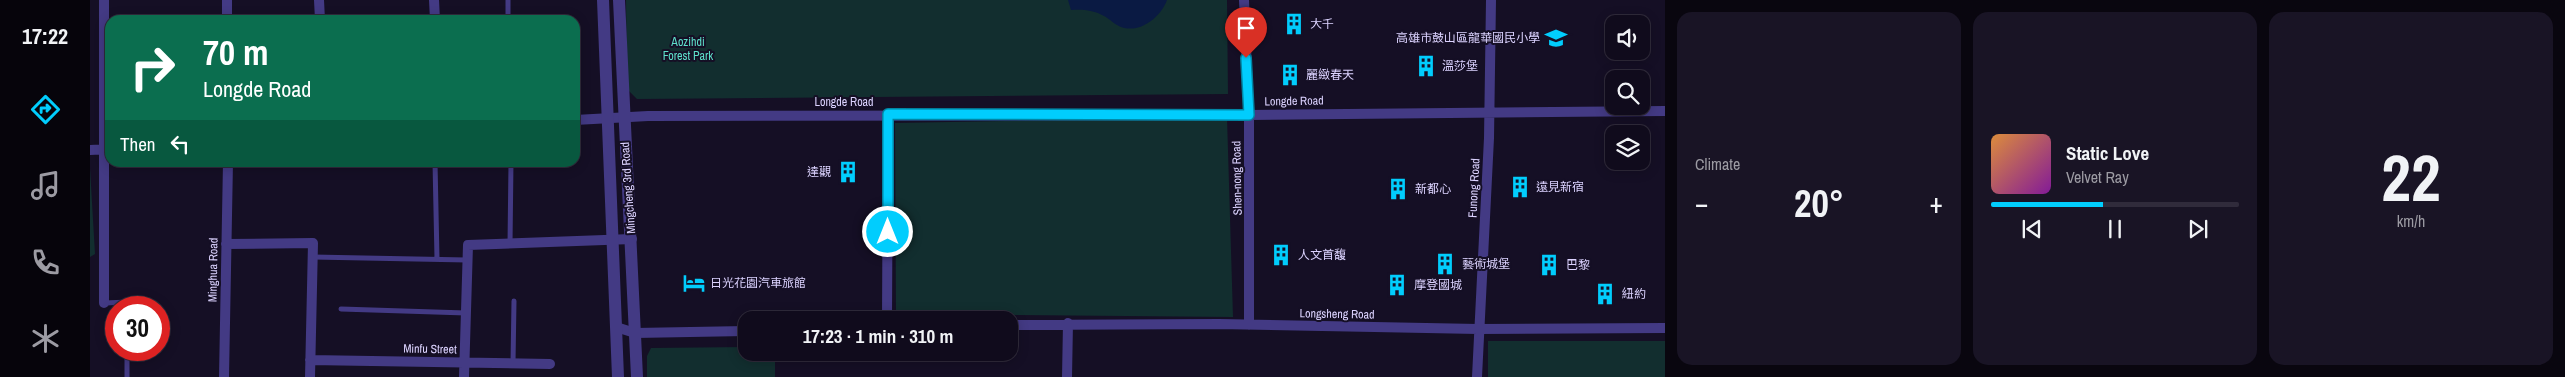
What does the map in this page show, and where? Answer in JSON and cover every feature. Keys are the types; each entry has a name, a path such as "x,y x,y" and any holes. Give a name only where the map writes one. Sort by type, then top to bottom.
{"street":[{"path":"104,0 105,37"},
{"path":"227,0 227,15"},
{"path":"320,0 320,15"},
{"path":"434,0 435,15"},
{"name":"Mingcheng 3rd Road","path":"603,0 618,377"},
{"name":"Mingcheng 3rd Road","path":"619,0 623,117 632,239 637,377"},
{"name":"Shen-nong Road","path":"1244,0 1249,115 1250,325"},
{"name":"Funong Road","path":"1477,377 1492,0"},
{"name":"Longde Road","path":"580,120 623,117 888,114 1249,115 1488,111 1665,111"},
{"path":"887,311 888,114"},
{"path":"90,150 105,149"},
{"path":"104,303 108,167"},
{"name":"Minghua Road","path":"224,377 228,167"},
{"path":"464,377 468,245 632,239"},
{"path":"226,244 313,244 310,377"},
{"path":"1067,377 1068,323"},
{"name":"Longsheng Road","path":"1018,324 1250,325 1478,330 1665,328"},
{"path":"616,327 636,333 738,331"},
{"name":"Minfu Street","path":"310,360 550,364"}],"lane":[{"path":"508,0 508,15"},
{"path":"435,167 437,259"},
{"path":"510,244 511,167"},
{"path":"313,257 468,260"},
{"path":"513,364 514,301"},
{"path":"341,309 466,313"},
{"path":"127,377 128,361"}],"green space":[{"name":"Aozihdi Forest Park","path":"626,0 1227,0 1228,94 637,99 627,89"},
{"path":"1227,117 1233,317 1018,315 1018,311 896,311 895,123"},
{"path":"90,168 95,254 90,257"},
{"path":"1488,341 1665,341 1665,377 1488,377"},
{"path":"738,347 738,361 775,361 775,377 647,377 647,356 651,348"}],"water":[{"path":"1068,0 1167,0 1155,18 1142,26 1128,29 1119,26 1096,12 1071,10"}],"place":[{"name":"大千","path":"1294,24"},
{"name":"高雄市鼓山區龍華國民小學","path":"1556,38"},
{"name":"溫莎堡","path":"1426,66"},
{"name":"麗緻春天","path":"1290,75"},
{"name":"達觀","path":"848,172"},
{"name":"遠見新宿","path":"1520,187"},
{"name":"新都心","path":"1398,189"},
{"name":"人文首馥","path":"1281,255"},
{"name":"藝術城堡","path":"1445,264"},
{"name":"巴黎","path":"1549,265"},
{"name":"日光花園汽車旅館","path":"694,283"},
{"name":"摩登國城","path":"1397,285"},
{"name":"紐約","path":"1605,294"}],"route":[{"path":"888,232 888,114 1249,115 1246,58"}]}
